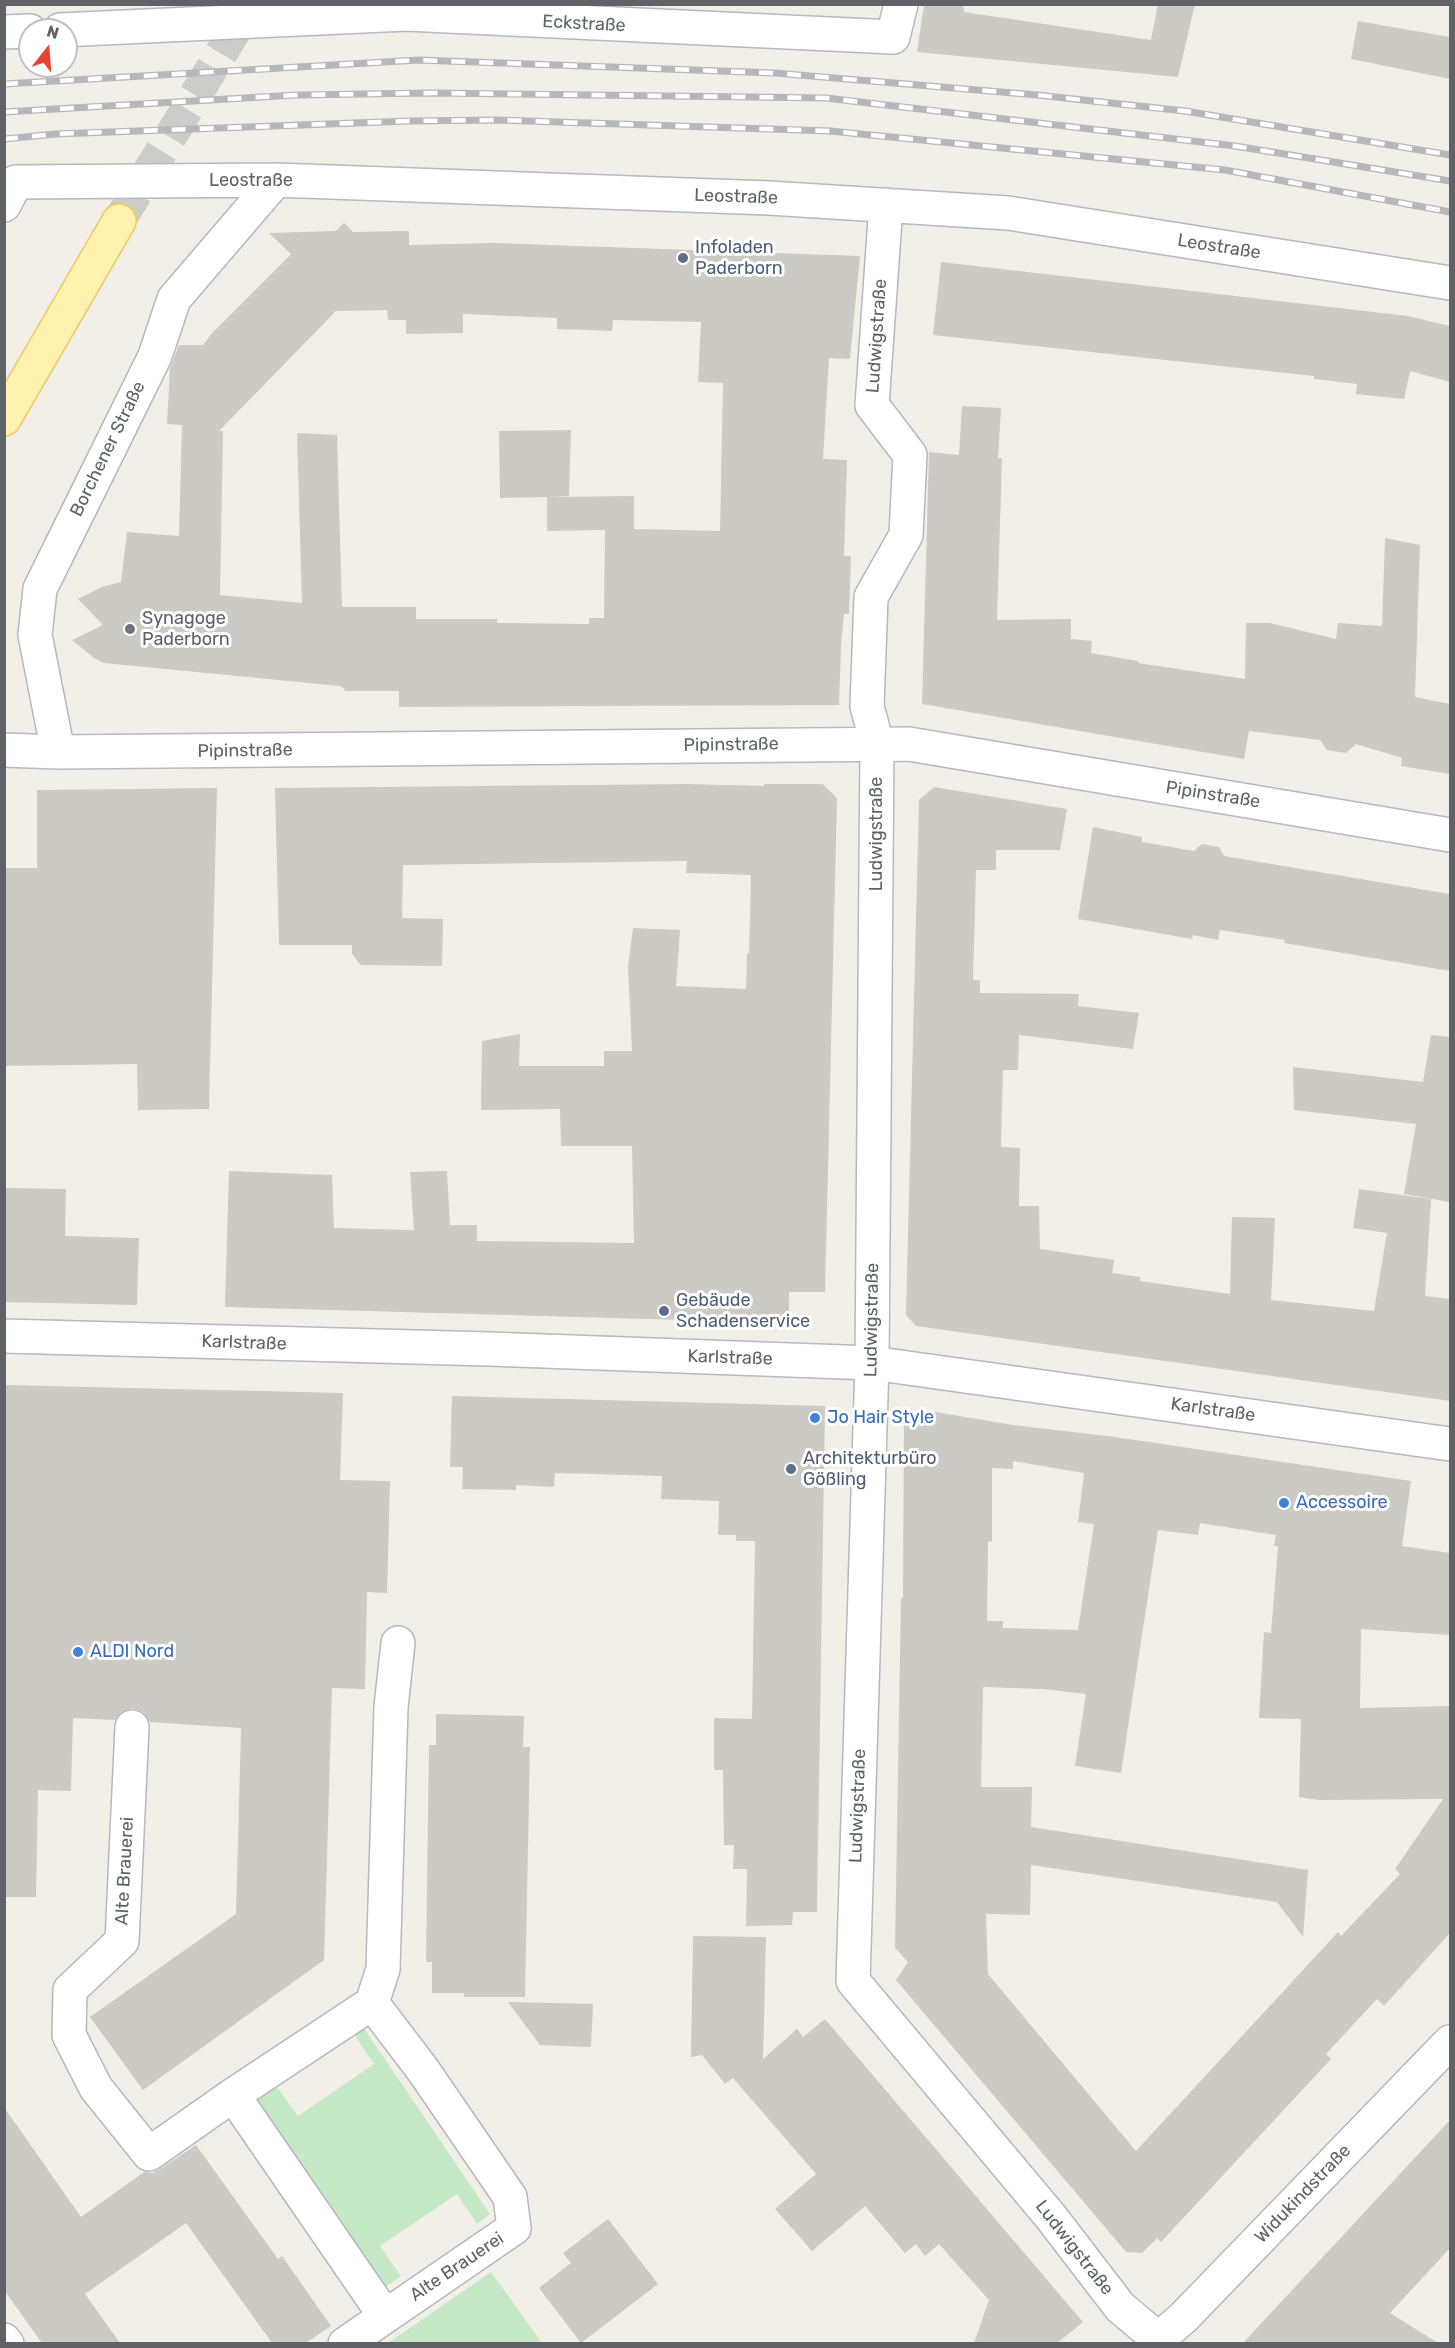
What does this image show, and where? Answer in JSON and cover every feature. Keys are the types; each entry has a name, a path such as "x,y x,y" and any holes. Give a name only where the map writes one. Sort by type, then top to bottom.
{"main road":[{"path":"4,419 119,221"}],"street":[{"name":"Eckstraße","path":"78,29 406,9 748,32 893,37 901,4"},
{"name":"Leostraße","path":"8,190 276,180 769,198 886,205 1008,213 1450,284"},
{"name":"Borchener Straße","path":"58,752 35,635 40,589 155,356 174,299 276,180"},
{"name":"Ludwigstraße","path":"886,205 872,405 910,455 906,535 871,597 867,706 878,744 872,1363 853,1981 1051,2217 1120,2307 1158,2342"},
{"name":"Pipinstraße","path":"4,750 58,752 909,744 1450,835"},
{"name":"Karlstraße","path":"4,1336 489,1349 872,1363 1450,1444"},
{"path":"372,2003 383,1969 391,1707 398,1643"},
{"name":"Alte Brauerei","path":"132,1727 122,1941 70,1989 69,2035 96,2088 149,2154 372,2003 423,2070 510,2197 514,2228 345,2343"},
{"name":"Widukindstraße","path":"1158,2342 1450,2042"},
{"path":"233,2095 385,2316"}],"green space":[{"path":"363,2027 490,2214 477,2224 457,2194 380,2246 401,2276 384,2288 256,2101 277,2087 298,2116 374,2064 354,2034"},
{"path":"491,2272 542,2343 388,2343"}],"building":[{"path":"924,4 963,4 964,12 1151,40 1158,4 1195,4 1178,77 917,52"},
{"path":"1358,21 1450,37 1450,79 1351,59"},
{"path":"344,223 353,232 409,231 409,245 494,243 860,256 850,359 829,358 823,459 847,460 844,556 851,556 849,614 844,614 841,646 839,705 399,707 399,691 345,691 340,686 104,663 72,640 103,625 78,599 102,587 121,582 127,532 179,536 182,425 167,424 170,368 179,345 203,345 212,333 291,254 269,233 336,231","holes":["387,310 388,320 406,320 406,334 463,333 463,314 557,318 557,329 612,331 613,320 701,322 698,382 723,383 720,531 634,529 634,496 549,497 569,496 571,430 499,431 500,498 547,497 547,531 605,530 604,618 589,618 589,624 497,623 497,619 416,619 416,607 342,607 337,435 297,433 302,603 220,595 223,431 219,431 336,311"]},
{"path":"941,262 1408,316 1450,326 1450,382 1410,371 1404,399 1356,394 1357,384 1314,379 1314,376 933,335"},
{"path":"962,406 1001,408 998,458 1002,458 997,620 1071,619 1071,639 1092,641 1091,653 1138,661 1138,663 1245,679 1246,623 1270,623 1336,639 1338,623 1382,626 1385,538 1420,545 1415,697 1450,704 1450,774 1401,766 1402,758 1356,744 1346,753 1327,750 1320,740 1249,731 1244,759 922,704 929,452 959,455"},
{"path":"687,784 764,786 764,784 823,784 837,798 825,1292 789,1292 789,1323 225,1307 229,1171 332,1175 334,1228 414,1230 410,1172 447,1171 450,1225 477,1225 477,1241 634,1243 632,1146 561,1146 560,1109 481,1110 482,1041 520,1034 519,1066 604,1066 604,1051 632,1051 628,967 633,928 680,930 676,986 746,989 751,875 686,873 687,861 403,865 402,918 443,919 442,966 361,965 352,954 352,945 279,945 275,788"},
{"path":"934,787 1067,809 1060,850 996,850 996,870 976,870 973,980 980,980 980,993 1079,994 1078,1006 1139,1013 1133,1049 1019,1035 1018,1070 1003,1070 1001,1147 1020,1148 1019,1206 1039,1206 1040,1249 1114,1260 1112,1273 1140,1277 1140,1281 1230,1294 1232,1217 1275,1218 1271,1300 1374,1311 1387,1233 1353,1228 1359,1189 1431,1199 1425,1296 1450,1299 1450,1401 916,1326 906,1315 919,800"},
{"path":"217,788 209,1109 138,1110 137,1064 4,1066 4,868 37,868 37,790"},
{"path":"1093,827 1142,837 1142,842 1194,851 1202,844 1219,847 1224,856 1450,894 1450,971 1220,930 1218,940 1193,935 1192,939 1078,919"},
{"path":"1431,1035 1450,1037 1450,1202 1404,1194 1416,1124 1294,1110 1293,1067 1423,1082"},
{"path":"4,1188 66,1189 65,1236 139,1238 137,1305 4,1302"},
{"path":"4,1385 343,1393 340,1480 390,1481 387,1593 367,1592 365,1689 332,1688 324,1960 143,2090 90,2017 236,1914 241,1728 150,1722 143,1712 133,1708 123,1711 115,1720 73,1718 71,1791 38,1790 36,1897 4,1897"},
{"path":"452,1396 825,1406 817,1912 793,1912 792,1925 746,1926 747,1869 733,1869 734,1845 724,1845 723,1770 714,1770 714,1718 752,1719 755,1541 736,1541 736,1535 718,1535 719,1501 661,1499 662,1476 555,1473 554,1487 516,1485 516,1490 462,1489 463,1467 450,1467"},
{"path":"918,1409 1013,1425 1115,1437 1411,1481 1402,1546 1450,1553 1450,1635 1361,1629 1360,1708 1450,1706 1450,1933 1384,2006 1377,1999 1326,2054 1331,2059 1161,2242 1157,2238 1142,2253 1126,2252 896,1980 908,1962 895,1948 901,1598 903,1598 904,1420","holes":["1013,1461 1084,1473 1078,1522 1094,1524 1078,1630 1003,1628 1003,1621 987,1621 988,1541 992,1542 992,1468 1013,1469","1200,1523 1276,1535 1274,1546 1278,1546 1271,1633 1264,1632 1259,1718 1301,1719 1299,1797 1319,1800 1443,1799 1395,1869 1400,1874 1341,1936 1338,1932 1136,2151 988,1974 986,1914 1030,1915 1031,1865 1277,1902 1303,1937 1308,1870 1031,1827 1032,1787 981,1787 983,1687 1043,1689 1086,1694 1075,1766 1121,1773 1158,1530 1198,1535"]},
{"path":"436,1714 524,1716 523,1747 530,1747 525,1997 464,1997 464,1993 432,1993 432,1962 426,1962 429,1745 436,1745"},
{"path":"693,1936 766,1937 763,2059 797,2029 803,2037 825,2019 1083,2322 1057,2343 974,2343 989,2300 939,2244 925,2256 916,2244 905,2253 865,2206 812,2251 775,2209 816,2174 733,2078 725,2084 702,2055 691,2057"},
{"path":"508,2002 593,2004 591,2047 540,2045"},
{"path":"4,2107 81,2217 144,2172 152,2173 160,2169 196,2145 278,2259 282,2256 331,2326 306,2343 272,2343 186,2223 85,2294 120,2343 42,2343 4,2290"},
{"path":"1450,2120 1450,2248 1390,2313 1438,2343 1243,2343"},
{"path":"608,2219 658,2284 581,2343 539,2288 571,2263 563,2253"}],"tunnel":[{"path":"119,221 251,4"}],"railway":[{"path":"4,84 419,60 775,73 1037,95 1185,111 1450,155"},
{"path":"4,112 296,95 433,93 826,98 1235,146 1450,181"},
{"path":"4,139 56,134 497,120 830,131 1225,170 1450,212"}],"place":[{"name":"Infoladen Paderborn","path":"683,258"},
{"name":"Synagoge Paderborn","path":"130,629"},
{"name":"Gebäude Schadenservice","path":"664,1311"},
{"name":"Jo Hair Style","path":"815,1418"},
{"name":"Architekturbüro Gößling","path":"791,1469"},
{"name":"Accessoire","path":"1284,1503"},
{"name":"ALDI Nord","path":"78,1652"}]}
